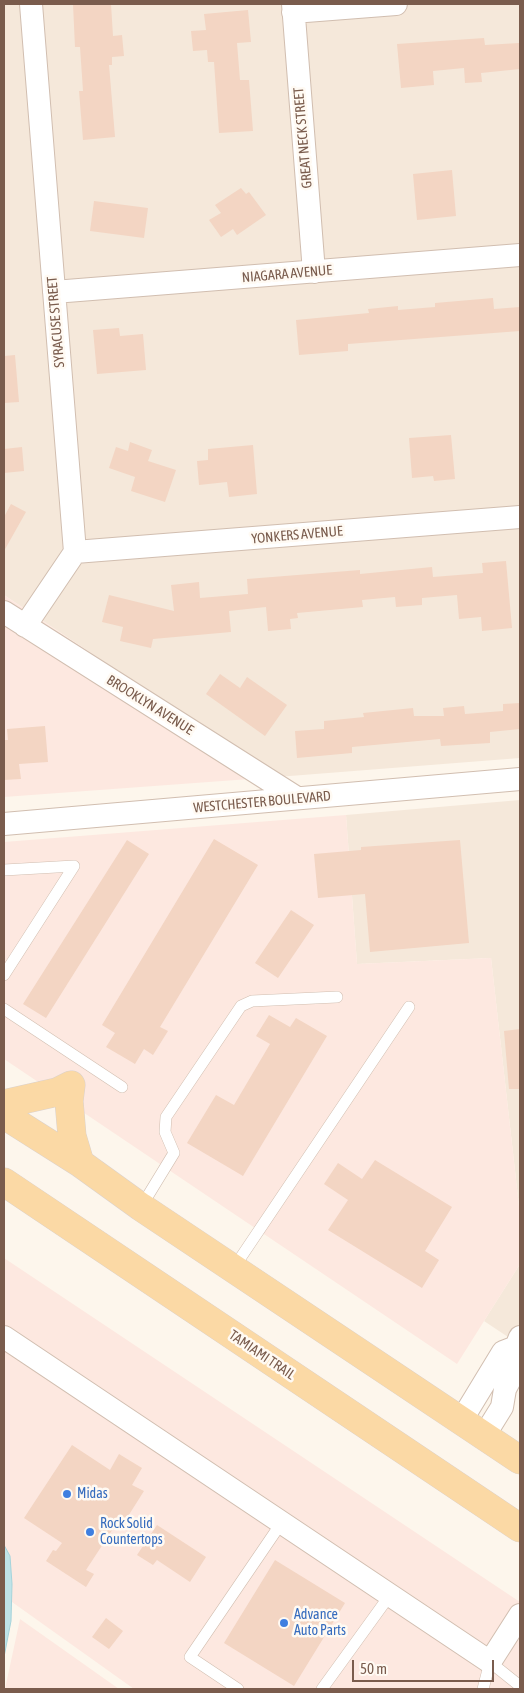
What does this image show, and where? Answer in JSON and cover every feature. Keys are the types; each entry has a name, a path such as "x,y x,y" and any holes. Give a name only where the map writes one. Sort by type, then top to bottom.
{"main road":[{"path":"78,1074 69,1101 72,1136 80,1163"},
{"path":"4,1104 57,1092 78,1074"},
{"path":"4,1114 80,1163 141,1206 520,1460"},
{"name":"TAMIAMI TRAIL","path":"4,1182 520,1528"},
{"path":"470,1494 520,1504"}],"street":[{"name":"SYRACUSE STREET","path":"31,4 75,552"},
{"path":"293,8 396,4"},
{"name":"GREAT NECK STREET","path":"293,8 314,272"},
{"name":"NIAGARA AVENUE","path":"54,292 520,255"},
{"name":"YONKERS AVENUE","path":"75,552 520,517"},
{"path":"25,626 75,552"},
{"name":"BROOKLYN AVENUE","path":"4,612 297,798"},
{"name":"WESTCHESTER BOULEVARD","path":"4,824 520,779"},
{"path":"4,1337 490,1662 520,1616"},
{"path":"461,1421 503,1352 518,1342 520,1361 505,1389 502,1407 484,1436"}],"lane":[{"path":"4,870 74,866 4,976"},
{"path":"141,1206 174,1153 165,1132 166,1117 241,1006 252,1001 337,997"},
{"path":"233,1268 409,1007"},
{"path":"4,1009 78,1074 122,1087"},
{"path":"238,1689 190,1657 282,1522"},
{"path":"322,1689 390,1595"},
{"path":"482,1689 490,1662 520,1686"}],"shaded area":[{"path":"4,4 520,4 520,758 277,777 4,595"},
{"path":"4,595 277,777 4,797"},
{"path":"520,800 520,1215 491,958 357,964 346,815"},
{"path":"346,815 357,964 491,958 520,1215 520,1264 457,1364 4,1059 4,842"},
{"path":"4,1258 520,1602 520,1689 134,1689 12,1602 10,1556 4,1545"},
{"path":"520,1264 520,1345 484,1321"},
{"path":"20,1619 119,1689 5,1689"}],"water":[{"path":"4,1545 10,1556 12,1584 11,1621 4,1657"}],"building":[{"path":"73,4 111,4 113,36 122,35 124,56 112,57 112,65 109,65 115,137 83,140 79,91 83,91 80,47 75,47"},
{"path":"248,10 251,42 237,43 240,80 249,80 253,131 219,133 214,62 208,62 207,50 193,51 191,31 206,30 204,14"},
{"path":"484,38 485,45 519,43 520,69 481,73 482,82 465,83 464,68 433,71 434,85 401,88 397,44"},
{"path":"452,170 456,216 417,220 413,174"},
{"path":"241,188 246,194 249,192 266,215 237,235 233,229 221,237 209,220 221,213 215,205"},
{"path":"94,201 148,208 144,238 90,231"},
{"path":"493,298 494,309 520,307 520,331 348,344 348,351 299,355 296,320 369,313 368,309 398,306 398,310 435,307 435,303"},
{"path":"119,328 120,336 143,334 146,370 97,374 93,330"},
{"path":"15,355 19,402 4,403 4,356"},
{"path":"451,435 455,479 434,481 433,476 412,478 409,438"},
{"path":"130,442 152,450 148,461 176,470 165,502 131,491 135,477 109,468 116,447 128,451"},
{"path":"253,445 257,494 229,497 227,482 199,485 197,461 208,460 208,449"},
{"path":"22,447 24,471 4,473 4,449"},
{"path":"11,504 26,512 4,551 4,517"},
{"path":"506,561 512,628 482,631 481,617 459,619 457,595 422,598 422,605 396,607 395,597 362,600 363,607 297,613 298,618 290,619 291,629 268,631 266,607 229,611 231,632 153,639 151,648 120,641 123,627 102,622 109,595 174,611 171,585 199,582 200,598 248,594 247,579 360,570 360,574 432,567 433,577 483,573 482,563"},
{"path":"220,674 240,688 247,677 287,705 265,736 206,694"},
{"path":"520,703 520,729 490,732 490,743 441,746 440,739 352,747 352,753 297,758 295,731 324,729 324,721 364,717 363,713 413,708 414,716 444,716 443,708 464,706 465,714 503,711 503,704"},
{"path":"45,726 48,762 19,764 21,779 4,780 4,740 8,740 7,729"},
{"path":"214,839 258,865 160,1027 168,1031 153,1055 144,1049 135,1064 106,1047 115,1033 102,1025"},
{"path":"127,840 149,854 46,1018 23,1004"},
{"path":"460,840 469,943 370,952 365,894 318,898 314,854 361,850 361,847"},
{"path":"291,910 314,925 278,978 255,963"},
{"path":"269,1015 290,1027 296,1018 327,1036 243,1176 187,1143 216,1095 234,1105 270,1044 256,1036"},
{"path":"520,1029 520,1089 509,1089 504,1031"},
{"path":"375,1160 452,1207 425,1251 439,1260 422,1288 328,1230 348,1200 324,1184 338,1163 362,1179"},
{"path":"72,1445 110,1470 119,1454 142,1468 132,1485 144,1491 125,1521 120,1518 86,1570 94,1574 86,1587 46,1561 53,1550 56,1551 62,1543 24,1518"},
{"path":"157,1525 206,1557 190,1582 157,1560 153,1565 137,1555"},
{"name":"Advance Auto Parts","path":"275,1560 345,1603 294,1686 224,1643"},
{"path":"106,1618 123,1631 109,1649 92,1637"}],"place":[{"name":"Midas","path":"67,1494"},
{"name":"Rock Solid Countertops","path":"90,1532"},
{"name":"Advance Auto Parts","path":"284,1623"}]}
